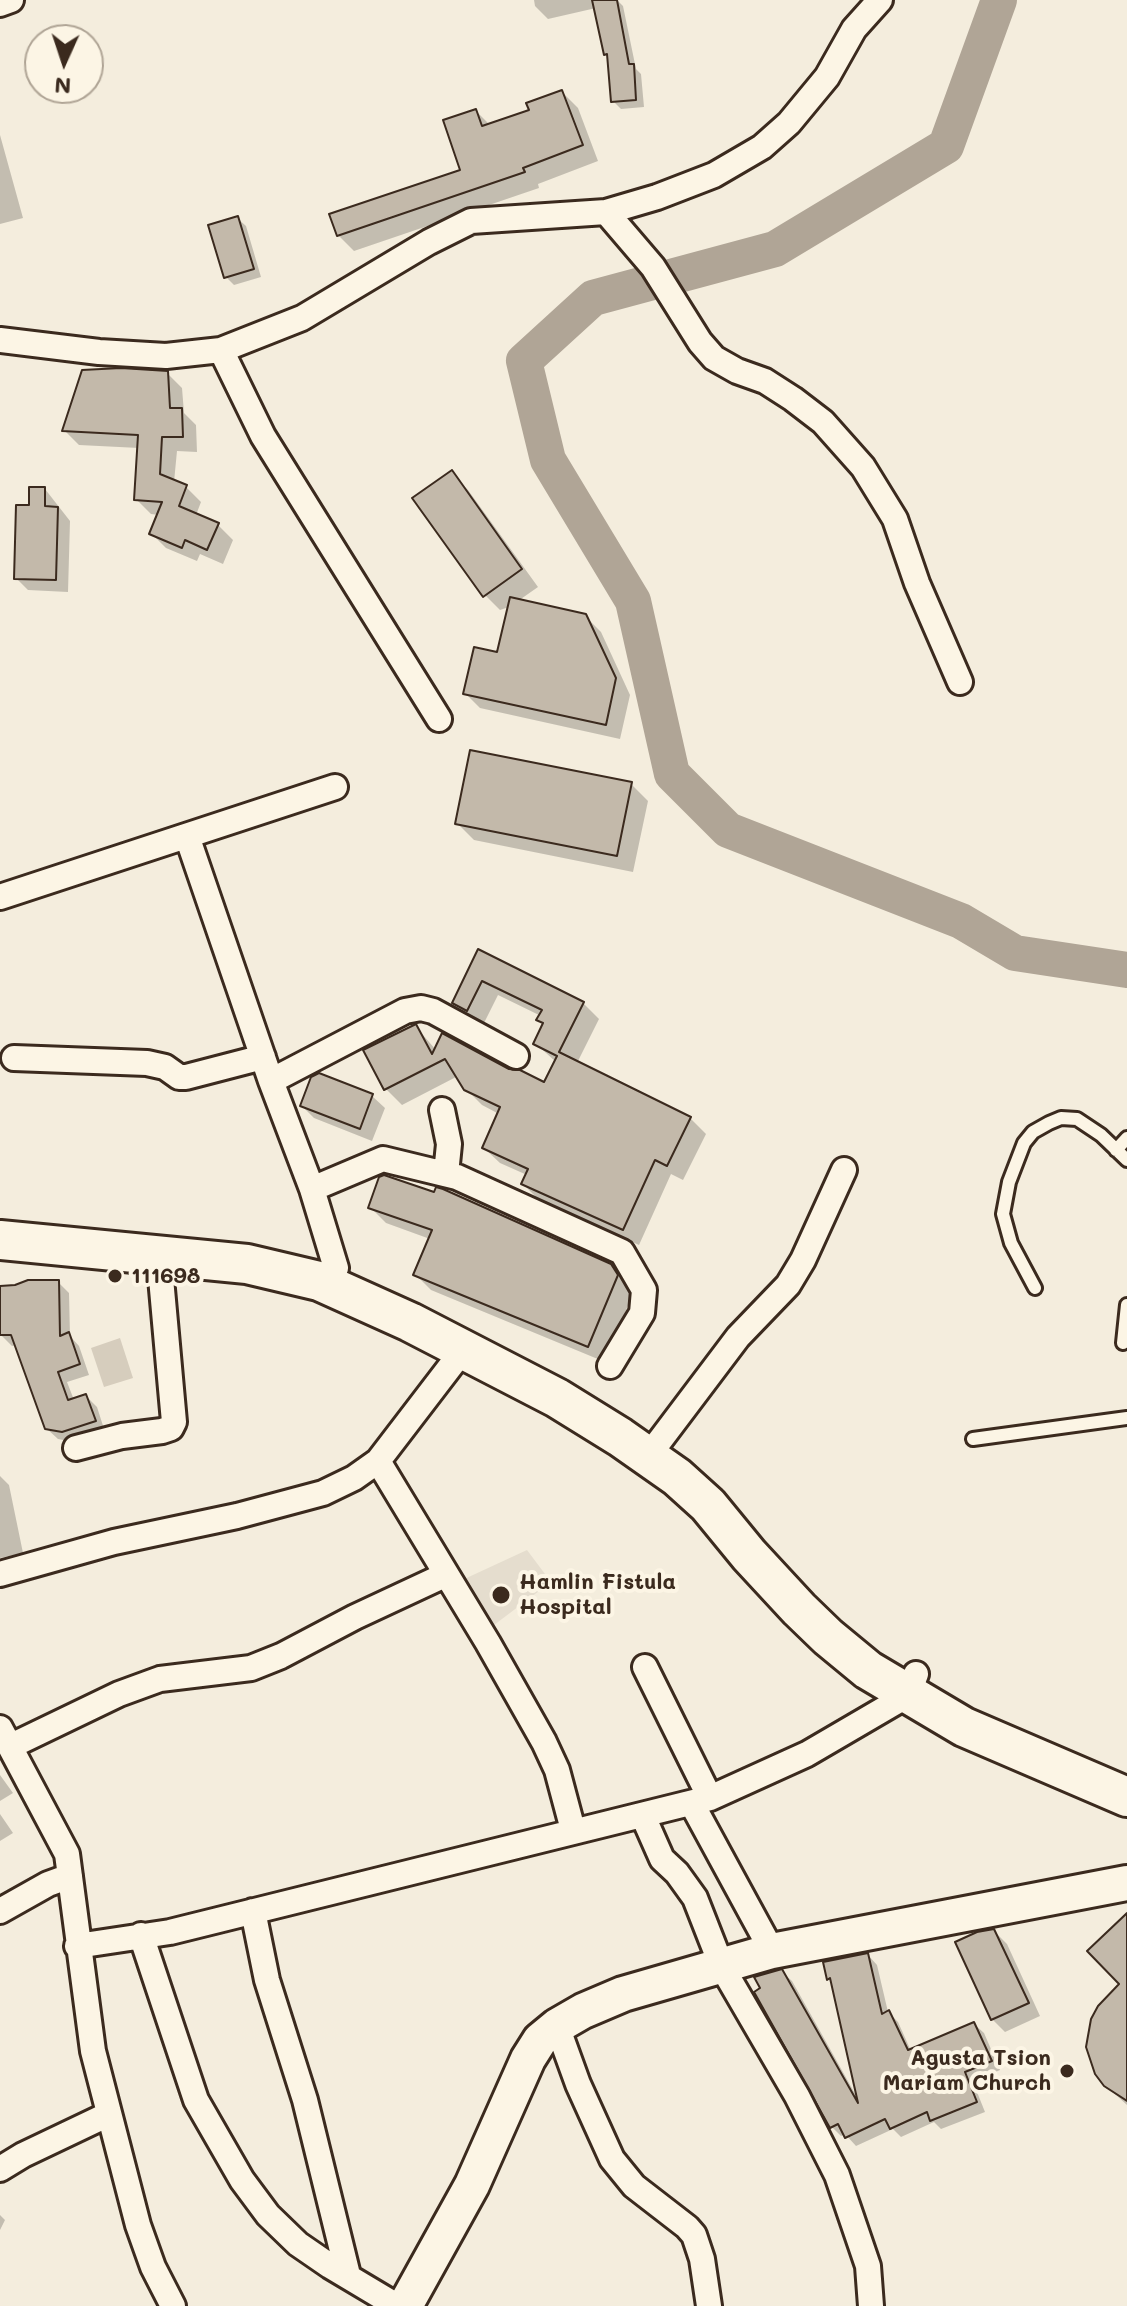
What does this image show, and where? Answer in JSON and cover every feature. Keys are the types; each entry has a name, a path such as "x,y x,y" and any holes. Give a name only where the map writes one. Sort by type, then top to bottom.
{"main road":[{"path":"0,1226 251,1246 336,1268 423,1305 603,1404 658,1443 718,1490 912,1684 964,1727 1127,1797"},
{"path":"0,1240 247,1264 319,1281 354,1295 557,1398 677,1477 708,1505 749,1555 828,1637 868,1670 959,1701 1127,1777"}],"street":[{"path":"0,4 11,0"},
{"path":"0,340 99,352 166,356 221,350 302,318 429,242 471,221 606,212 714,175 762,147 789,123 827,77 854,29 880,0"},
{"path":"606,212 653,267 674,303 714,358 765,381 793,399 823,422 863,467 895,519 917,583 960,682"},
{"path":"221,350 263,436 439,719"},
{"path":"0,897 44,880 335,787"},
{"path":"187,836 271,1081 312,1189 336,1268"},
{"path":"271,1081 405,1011 421,1008 433,1011 516,1056"},
{"path":"14,1058 147,1063 186,1077 263,1057"},
{"path":"442,1110 449,1144 446,1174"},
{"path":"312,1189 383,1159 446,1174 529,1208 622,1252 644,1290 642,1313 610,1366"},
{"path":"658,1443 738,1337 788,1285 803,1260 844,1170"},
{"path":"76,1448 122,1436 162,1431 171,1428 174,1422 159,1256"},
{"path":"0,1574 114,1542 237,1516 323,1493 354,1478 378,1461 463,1350"},
{"path":"378,1461 544,1742 557,1770 573,1830"},
{"path":"173,2306 153,2267 138,2225 89,2036 67,1854 5,1737 160,1679 251,1668 445,1575"},
{"path":"645,1667 701,1801 772,1951"},
{"path":"77,1946 170,1932 573,1830 701,1801 807,1754 912,1684"},
{"path":"643,1816 662,1859 677,1873 695,1898 722,1967 797,2096 837,2175 868,2266 871,2306"},
{"path":"0,1911 48,1884 70,1876"},
{"path":"405,2306 472,2185 528,2059 540,2040 557,2026 623,1994 772,1951 1127,1883"},
{"path":"253,1911 267,1980 305,2100 348,2275"},
{"path":"141,1935 196,2100 242,2180 268,2215 298,2244 397,2306"},
{"path":"557,2026 578,2084 612,2159 634,2186 694,2235 702,2259 709,2306"},
{"path":"0,2169 109,2114"}],"lane":[{"path":"1035,1288 1011,1243 1003,1214 1009,1182 1024,1143 1033,1132 1049,1123 1061,1118 1077,1119 1127,1160"},
{"path":"1116,1150 1127,1138"},
{"path":"1123,1343 1127,1305"},
{"path":"973,1439 1127,1418"}],"shaded area":[{"path":"120,1338 133,1378 104,1387 91,1348"},
{"name":"Hamlin Fistula Hospital","path":"527,1550 551,1582 494,1625 460,1581"}],"building":[{"path":"592,0 617,0 629,64 634,64 636,100 611,102 607,54 604,55"},
{"path":"562,90 583,145 523,168 525,172 337,236 329,214 460,170 443,120 476,109 482,126 529,110 526,103"},
{"path":"238,216 254,269 224,278 208,225"},
{"path":"121,368 168,371 170,408 182,408 183,437 162,437 160,474 187,485 179,506 219,523 207,550 185,540 182,548 149,534 162,502 134,500 138,435 62,431 82,370"},
{"path":"452,470 522,569 483,597 412,498"},
{"path":"29,487 45,487 45,506 58,507 56,580 14,579 16,505 29,505"},
{"path":"510,597 586,614 616,678 606,725 463,694 474,647 497,652"},
{"path":"470,750 632,782 617,856 455,824"},
{"path":"478,949 584,1002 559,1052 691,1117 667,1166 655,1160 623,1230 521,1184 528,1169 482,1148 500,1107 464,1090 445,1059 384,1090 363,1050 416,1024 432,1054 442,1033 509,1069 520,1070 544,1082 557,1056 533,1044 543,1023 536,1020 542,1010 482,981 467,1011 452,1003"},
{"path":"319,1073 373,1094 360,1129 300,1106 311,1077"},
{"path":"384,1175 434,1192 436,1187 443,1189 611,1264 618,1275 588,1347 413,1275 432,1230 368,1208 379,1177"},
{"path":"28,1280 59,1280 60,1336 69,1332 80,1364 58,1372 68,1400 86,1394 96,1421 62,1432 45,1429 11,1335 0,1335 0,1286"},
{"path":"1127,1913 1127,2101 1104,2086 1095,2074 1086,2047 1091,2019 1098,2006 1119,1984 1087,1951"},
{"path":"994,1929 1029,2003 991,2020 955,1942 977,1932"},
{"path":"868,1953 882,2014 889,2010 908,2050 974,2022 992,2061 965,2072 977,2102 930,2121 927,2112 890,2129 885,2119 845,2138 838,2124 830,2128 754,1992 760,1988 754,1977 782,1969 858,2103 830,1978 827,1980 823,1962"}],"waterway":[{"path":"999,0 946,146 775,249 593,298 524,361 548,460 633,601 672,774 728,830 961,921 1015,953 1127,970"}],"place":[{"name":"111698","path":"115,1276"},
{"name":"Hamlin Fistula Hospital","path":"501,1595"},
{"name":"Agusta Tsion Mariam Church","path":"1067,2071"}]}
